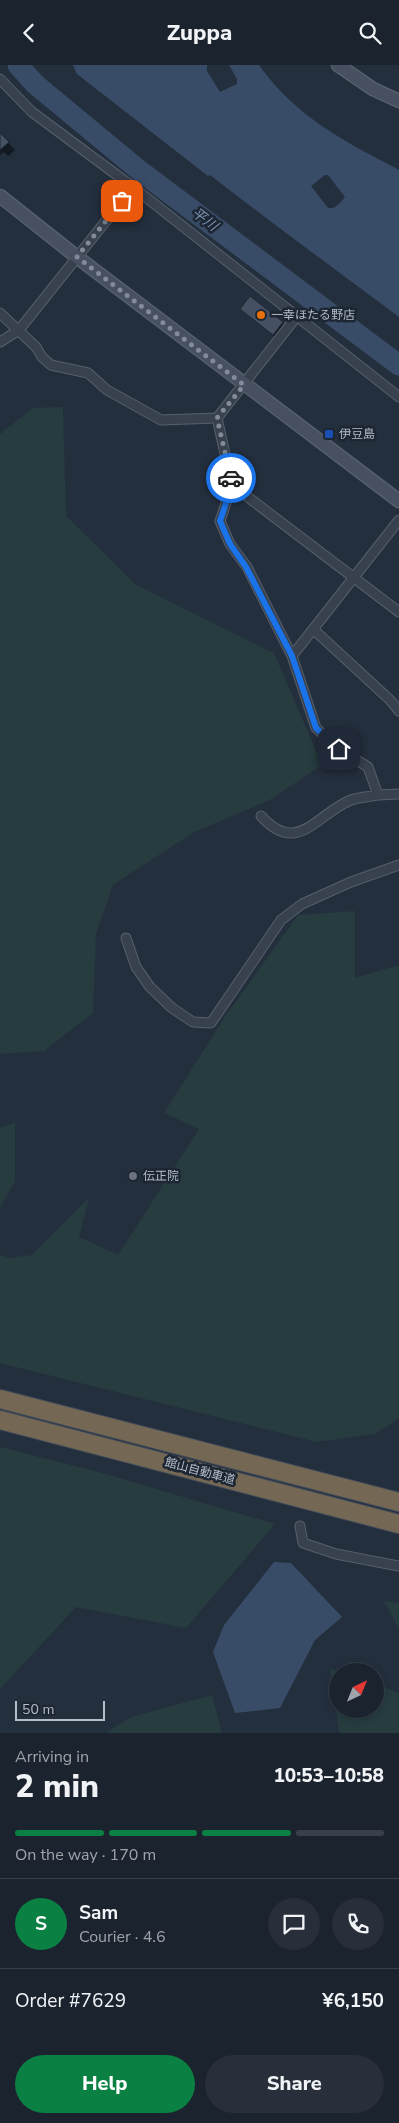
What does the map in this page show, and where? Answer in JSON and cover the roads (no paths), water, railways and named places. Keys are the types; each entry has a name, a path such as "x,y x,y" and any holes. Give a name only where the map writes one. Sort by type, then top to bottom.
{"highway":[{"name":"館山自動車道","path":"0,1399 399,1502"},
{"name":"館山自動車道","path":"0,1420 399,1524"}],"street":[{"path":"338,65 373,89 399,101"},
{"path":"0,79 32,112 133,187 399,397"},
{"path":"0,341 19,330 133,187"},
{"path":"0,196 244,385 399,501"},
{"path":"0,313 19,330 51,365 88,373 107,390 161,419 217,418 297,316"},
{"path":"217,418 232,485 220,521 230,544 246,567 292,656 316,728 339,749 368,767 378,795"},
{"path":"232,485 399,612"},
{"path":"292,656 399,520"},
{"path":"313,629 390,700 399,711"},
{"path":"260,816 267,824 281,832 298,833 351,800 378,795 399,794"},
{"path":"126,938 136,967 150,987 172,1008 193,1022 211,1023 281,920 302,904 351,881 399,865"},
{"path":"300,1526 304,1543 336,1554 399,1566"}],"water":[{"path":"73,65 207,65 207,71 220,92 237,84 237,79 229,65 259,65 289,99 322,126 359,149 399,170 399,317 210,175 208,176 77,74","holes":["325,175 328,175 345,197 333,208 328,208 311,186"]},
{"path":"274,1562 291,1563 342,1617 315,1640 280,1708 235,1713 213,1652 224,1625"}],"waterway":[{"name":"平川","path":"18,65 35,84 140,171 399,365"}],"place":[{"name":"一幸ほたる野店","path":"261,315"},
{"name":"伊豆島","path":"329,434"},
{"name":"伝正院","path":"133,1176"}]}
